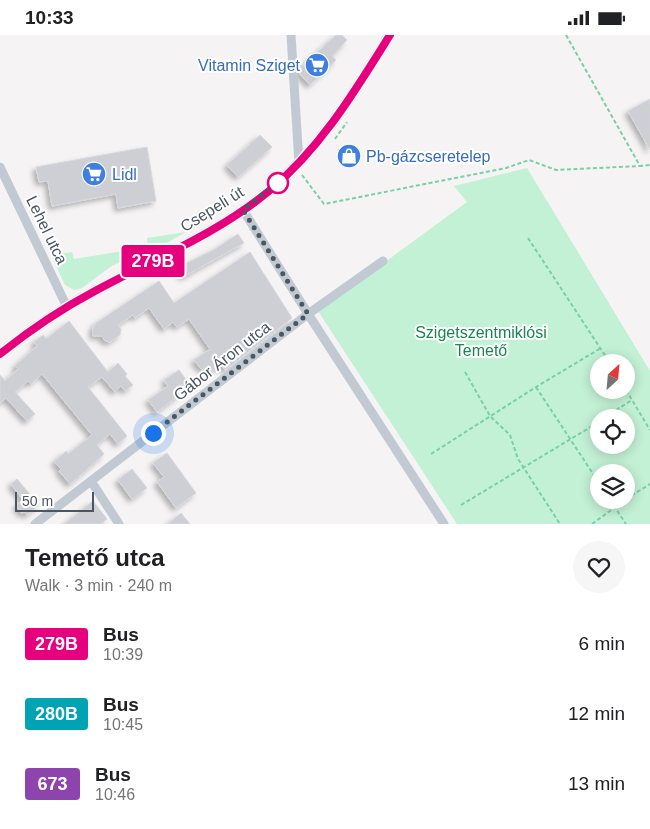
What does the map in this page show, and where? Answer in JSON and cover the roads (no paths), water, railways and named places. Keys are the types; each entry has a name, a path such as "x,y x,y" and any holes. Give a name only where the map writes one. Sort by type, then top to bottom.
{"street":[{"path":"291,35 299,163"},
{"name":"Csepeli út","path":"0,354 41,323 67,307 186,245 243,210 270,190 319,141 344,108 390,35"},
{"name":"Lehel utca","path":"0,167 67,307"},
{"path":"243,210 444,524"},
{"name":"Gábor Áron utca","path":"35,524 308,314 383,261"},
{"path":"91,481 119,524"}],"place":[{"name":"Vitamin Sziget","path":"317,65"},
{"name":"Pb-gázcseretelep","path":"349,156"},
{"name":"Lidl","path":"94,174"}],"park label":[{"name":"Szigetszentmiklósi Temető","path":"481,341"}]}
